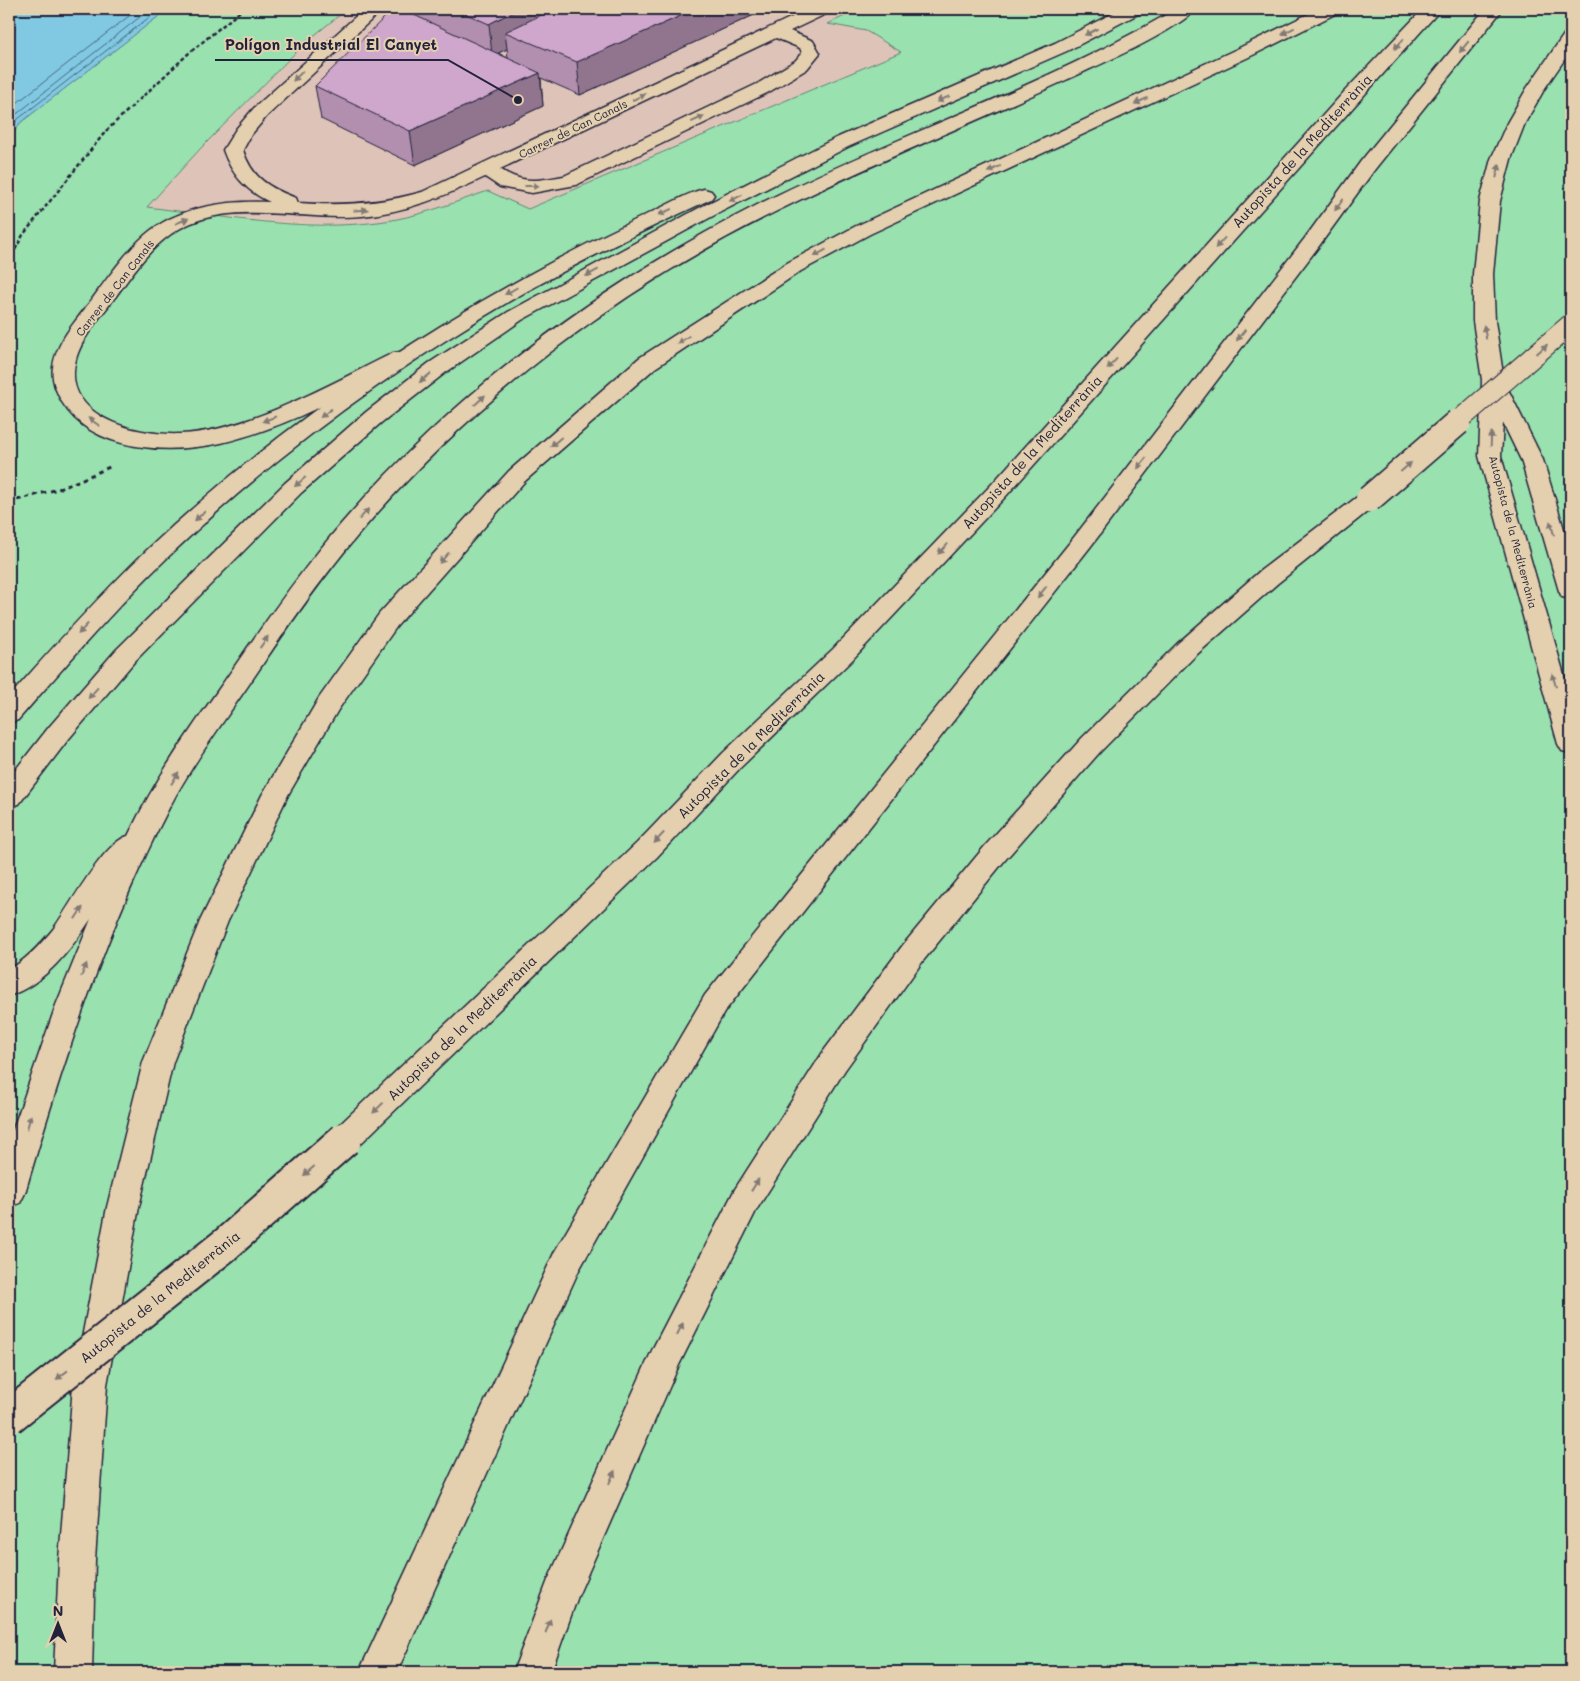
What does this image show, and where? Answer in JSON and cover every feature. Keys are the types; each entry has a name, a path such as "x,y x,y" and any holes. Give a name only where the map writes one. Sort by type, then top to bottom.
{"main road":[{"name":"Carrer de Can Canals","path":"312,209 282,200 258,189 248,180 238,166 233,150 239,137 251,122 321,54 374,9"},
{"name":"Carrer de Can Canals","path":"408,355 275,417 220,436 191,440 139,439 114,433 97,425 82,413 70,398 64,380 63,360 81,328 152,240 176,223 211,212 238,207 258,206 351,211 389,207 429,196 488,170 822,9"},
{"path":"9,797 58,734 125,656 293,488 374,417 437,368 515,316 586,276 841,143 1053,50 1134,9"},
{"path":"9,1182 33,1107 72,999 150,820 199,737 312,577 352,528 431,446 485,395 532,356 583,317 635,281 737,223 865,162 1065,74 1135,39 1188,9"},
{"path":"73,1672 77,1560 90,1385 123,1207 158,1062 214,920 275,795 328,704 388,620 517,476 647,363 794,267 863,230 1245,52 1331,9"},
{"name":"Autopista de la Mediterrània","path":"9,1417 225,1245 345,1139 647,850 732,760 842,655 999,490 1351,96 1432,9"},
{"path":"378,1672 567,1261 716,1003 1089,533 1368,166 1494,9"},
{"path":"488,170 508,183 532,187 569,181 763,88 801,65 811,53 807,45 776,31"},
{"name":"Autopista de la Mediterrània","path":"1571,37 1536,88 1516,123 1501,159 1490,201 1484,256 1484,321 1494,380 1490,456 1571,744"},
{"path":"9,714 41,674 97,614 154,557 218,498 299,433 456,322 596,244 766,167 841,143"},
{"path":"532,1672 561,1593 666,1357 746,1200 834,1061 932,930 995,853 1091,744 1186,650 1248,595 1369,499 1571,324"},
{"path":"1494,380 1532,460 1571,591"},
{"path":"9,984 31,970 51,953 66,934 104,875 150,820"}],"path":[{"path":"9,261 23,235 106,131 189,53 243,9"},
{"path":"9,502 37,496 84,481 120,462 139,439"}],"shaded area":[{"path":"347,9 859,9 829,24 866,31 902,52 528,209 488,191 420,214 379,222 341,225 274,221 146,207 201,148 306,42"}],"green space":[{"path":"168,9 347,9 306,42 201,148 147,207 262,222 349,225 406,217 434,210 488,191 528,209 901,52 866,31 828,24 859,9 1571,9 1571,1672 9,1672 9,139 20,123"}],"water":[{"path":"9,9 168,9 20,123 9,139"}],"building":[{"path":"393,9 401,9 540,73 410,131 315,86"},
{"path":"455,9 518,9 489,24"},
{"path":"554,9 696,9 577,62 505,32"}],"place":[{"name":"Polígon Industrial El Canyet","path":"518,100"}]}
